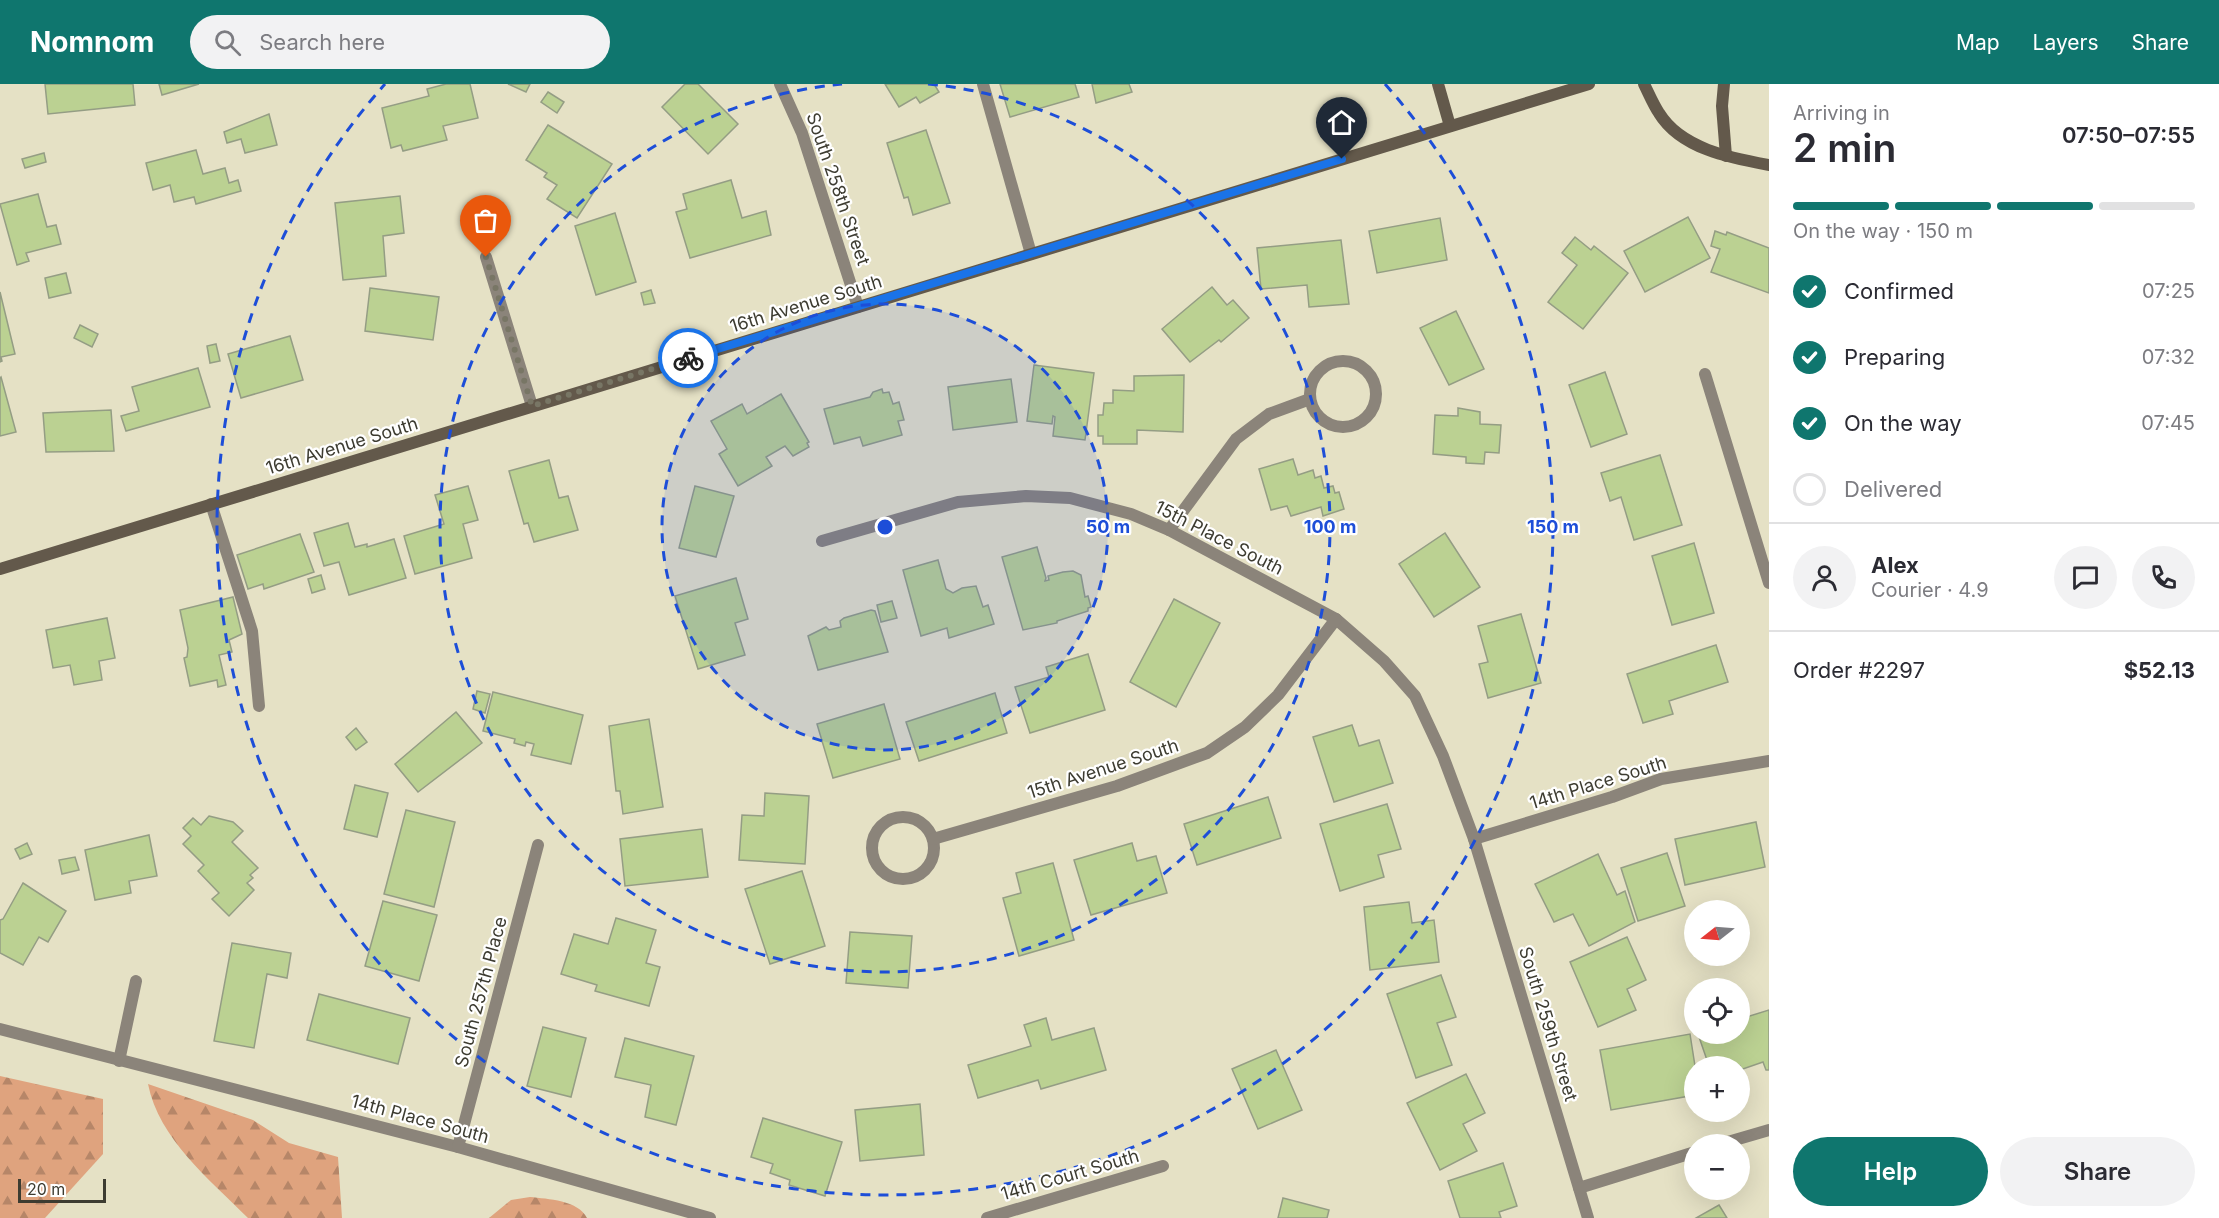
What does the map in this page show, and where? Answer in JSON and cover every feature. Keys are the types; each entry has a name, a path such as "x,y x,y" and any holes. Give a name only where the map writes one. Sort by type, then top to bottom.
{"main road":[{"path":"1438,84 1450,126"},
{"name":"16th Avenue South","path":"0,569 1589,84"},
{"path":"1644,84 1659,115 1688,141 1726,156 1769,165"},
{"path":"1724,84 1722,106 1726,156"}],"street":[{"name":"South 258th Street","path":"780,84 802,133 858,307"},
{"path":"983,84 1031,254"},
{"path":"486,257 532,406"},
{"path":"1339,361 1349,362 1368,372 1376,392 1370,414 1352,427 1329,425 1320,419 1310,399 1313,379 1320,370 1339,361"},
{"path":"1706,374 1769,583"},
{"path":"1169,530 1236,439 1269,414 1310,399"},
{"name":"15th Place South","path":"822,541 958,502 1026,496 1070,498 1093,503 1169,530 1336,619 1384,661 1415,696 1443,756 1474,839"},
{"path":"211,504 252,631 260,706"},
{"name":"15th Avenue South","path":"933,840 1118,786 1207,753 1239,732 1278,695 1336,619"},
{"name":"14th Place South","path":"1474,839 1579,808 1661,779 1769,761"},
{"path":"900,817 920,823 933,840 934,849 927,867 911,878 901,879 884,872 873,856 875,835 881,826 900,817"},
{"name":"South 259th Street","path":"1474,839 1588,1218"},
{"name":"South 257th Place","path":"458,1147 538,845"},
{"path":"119,1061 136,981"},
{"name":"14th Place South","path":"0,1029 458,1147 710,1218"},
{"path":"1750,1136 1769,1130"},
{"path":"1579,1188 1684,1155"},
{"name":"14th Court South","path":"987,1218 1163,1166"}],"green space":[{"path":"0,1076 103,1099 103,1154 45,1218 0,1218"},
{"path":"148,1084 253,1120 289,1143 338,1157 342,1218 248,1218 202,1173 174,1140 154,1104"},
{"path":"530,1197 570,1204 577,1207 587,1218 489,1218 511,1200"}],"building":[{"path":"45,84 133,84 135,105 48,114"},
{"path":"159,84 199,84 162,95"},
{"path":"446,84 470,84 478,118 443,126 447,140 403,151 401,145 391,148 382,108 429,96 427,89"},
{"path":"508,84 530,84 526,92"},
{"path":"685,84 698,84 738,124 708,154 662,107"},
{"path":"885,84 934,84 939,92 920,103 916,97 899,107"},
{"path":"1000,84 1075,84 1079,97 1010,117"},
{"path":"1092,84 1129,84 1132,92 1096,103"},
{"path":"548,92 564,102 557,113 541,102"},
{"path":"269,114 277,145 245,153 241,139 227,143 224,132"},
{"path":"548,125 612,164 577,218 547,199 557,185 544,177 547,173 526,160"},
{"path":"926,130 950,203 913,215 908,197 904,198 887,143"},
{"path":"196,150 203,174 225,168 229,183 238,180 241,191 196,204 194,197 174,202 170,185 153,190 146,163"},
{"path":"44,153 46,162 25,168 22,159"},
{"path":"731,180 742,218 766,211 771,235 690,258 676,212 687,209 683,194"},
{"path":"38,194 47,227 56,225 61,244 26,253 29,261 17,265 0,204"},
{"path":"400,196 404,233 383,236 386,276 343,280 335,203"},
{"path":"615,213 636,282 596,295 575,226"},
{"path":"1688,217 1710,258 1645,292 1624,251"},
{"path":"1440,218 1447,260 1377,273 1369,231"},
{"path":"1715,231 1726,235 1727,232 1769,248 1769,293 1711,272 1720,249 1711,246"},
{"path":"1575,237 1591,250 1594,246 1628,273 1583,329 1548,302 1577,265 1562,253"},
{"path":"1341,240 1349,304 1309,307 1307,285 1261,289 1257,248"},
{"path":"66,273 71,293 49,298 45,278"},
{"path":"1212,287 1227,305 1233,300 1249,318 1221,342 1219,340 1190,362 1162,329"},
{"path":"370,288 439,297 433,340 365,331"},
{"path":"651,290 655,303 644,305 641,293"},
{"path":"0,292 15,354 1,357 0,362"},
{"path":"1456,311 1484,369 1449,385 1420,328"},
{"path":"80,325 98,334 92,347 74,338"},
{"path":"290,336 303,380 241,398 228,354"},
{"path":"216,344 220,361 210,363 207,346"},
{"path":"1034,365 1094,373 1085,440 1053,436 1055,417 1053,416 1052,424 1027,421"},
{"path":"198,368 210,407 126,431 121,416 139,411 132,387"},
{"path":"1605,372 1627,434 1591,447 1569,385"},
{"path":"1184,375 1183,432 1137,430 1137,444 1103,444 1103,436 1098,436 1098,415 1103,415 1104,403 1113,403 1113,390 1134,391 1134,376"},
{"path":"0,378 16,432 0,436"},
{"path":"1011,379 1017,422 953,430 948,387"},
{"path":"882,389 883,393 889,392 893,404 899,402 904,420 898,421 902,435 863,446 860,437 834,444 824,409 870,397 873,392"},
{"path":"781,394 809,442 807,443 809,447 793,456 785,446 766,457 772,466 738,486 719,454 727,449 711,421 742,404 747,414"},
{"path":"1458,408 1480,412 1480,424 1501,425 1499,453 1485,452 1484,464 1466,463 1466,457 1433,454 1435,415 1458,416"},
{"path":"111,410 114,451 46,452 43,413"},
{"path":"1660,455 1682,525 1634,540 1621,497 1610,501 1601,473"},
{"path":"1293,459 1298,475 1313,470 1315,478 1321,476 1324,488 1333,486 1335,493 1339,492 1344,509 1323,516 1321,507 1291,516 1287,506 1271,510 1259,469"},
{"path":"549,460 559,498 568,496 578,530 534,542 528,523 524,524 509,471"},
{"path":"468,486 478,520 463,524 472,558 415,574 404,536 444,524 435,495"},
{"path":"695,486 734,496 716,557 679,548"},
{"path":"348,523 355,547 367,544 367,547 394,539 406,578 349,595 339,562 324,566 314,533"},
{"path":"1445,533 1480,587 1434,617 1399,564"},
{"path":"300,534 314,572 264,589 263,584 248,589 237,555"},
{"path":"1694,543 1714,613 1672,625 1652,556"},
{"path":"1037,547 1045,581 1049,580 1048,576 1063,572 1073,571 1081,575 1085,597 1088,596 1091,607 1088,611 1057,621 1057,623 1023,630 1002,557"},
{"path":"938,560 946,589 953,593 962,588 976,586 983,607 988,605 994,624 949,638 947,628 921,636 903,570"},
{"path":"321,575 325,589 312,593 308,579"},
{"path":"736,578 748,619 735,623 745,655 698,669 675,596"},
{"path":"233,597 242,634 229,640 232,652 219,655 226,685 218,687 217,680 190,686 184,658 187,657 188,648 180,610"},
{"path":"1174,599 1220,623 1176,707 1130,682"},
{"path":"892,601 897,618 881,622 877,605"},
{"path":"871,610 875,611 888,652 818,670 808,636 826,627 829,630 841,627 840,621 844,618"},
{"path":"1521,614 1541,683 1488,698 1479,664 1488,662 1478,626"},
{"path":"107,618 115,658 99,661 102,680 74,685 70,665 53,668 46,630"},
{"path":"1716,645 1728,682 1669,701 1673,714 1643,723 1627,674"},
{"path":"1088,654 1105,710 1030,733 1015,687 1049,677 1046,667"},
{"path":"477,691 490,694 485,713 473,709"},
{"path":"493,692 583,715 571,764 531,755 534,744 526,742 525,746 514,743 515,739 483,731"},
{"path":"995,693 1007,733 919,761 906,722"},
{"path":"884,704 900,759 833,778 817,724"},
{"path":"456,712 482,743 418,792 395,764"},
{"path":"649,719 663,807 623,814 620,791 616,791 609,726"},
{"path":"1352,725 1359,746 1379,740 1393,783 1334,802 1313,737"},
{"path":"356,728 367,742 356,750 346,737"},
{"path":"355,785 388,793 377,837 344,829"},
{"path":"765,793 809,796 805,864 739,860 742,815 764,816"},
{"path":"1268,797 1281,838 1197,865 1184,824"},
{"path":"1387,804 1401,849 1378,855 1384,877 1340,891 1320,824"},
{"path":"406,810 455,822 434,907 384,894"},
{"path":"209,816 233,822 243,831 232,842 258,868 250,875 253,878 247,883 254,890 229,916 212,899 219,893 198,871 204,865 183,844 191,836 183,828 193,818 201,825"},
{"path":"1756,822 1765,867 1685,885 1675,839"},
{"path":"702,829 708,877 625,886 620,839"},
{"path":"149,835 157,876 129,881 131,893 95,900 85,850"},
{"path":"27,843 32,854 20,859 15,849"},
{"path":"1132,843 1137,861 1156,856 1167,893 1091,915 1074,860"},
{"path":"1667,853 1684,906 1638,921 1621,868"},
{"path":"1598,854 1617,895 1625,891 1635,922 1589,946 1573,914 1554,922 1535,884"},
{"path":"75,857 79,870 62,874 59,860"},
{"path":"1053,863 1074,940 1019,956 1003,898 1021,893 1016,873"},
{"path":"802,871 825,946 770,964 745,889"},
{"path":"23,883 66,911 48,942 39,937 23,965 0,953 0,920 3,919"},
{"path":"383,901 437,915 419,981 365,966"},
{"path":"1409,902 1412,923 1434,920 1439,962 1370,970 1364,907"},
{"path":"616,918 656,930 646,963 660,967 649,1006 595,991 597,985 561,974 574,934 608,944"},
{"path":"850,932 912,936 908,988 846,983"},
{"path":"1627,937 1646,980 1627,989 1636,1010 1598,1027 1570,962"},
{"path":"232,943 291,953 287,978 267,974 254,1048 214,1041"},
{"path":"1441,975 1456,1017 1437,1023 1452,1065 1416,1078 1387,994"},
{"path":"319,994 410,1018 398,1064 307,1040"},
{"path":"1769,1010 1769,1070 1766,1070 1763,1062 1750,1067 1750,1056 1706,1056 1701,1044 1750,1044 1750,1016"},
{"path":"1046,1018 1052,1040 1094,1028 1106,1070 1041,1089 1038,1080 978,1098 968,1065 1031,1046 1024,1025"},
{"path":"543,1027 586,1038 571,1097 527,1086"},
{"path":"1684,1035 1684,1044 1692,1044 1693,1056 1684,1056 1684,1097 1611,1110 1600,1050"},
{"path":"625,1038 694,1056 676,1125 645,1117 651,1085 615,1077"},
{"path":"1276,1050 1302,1110 1258,1129 1232,1069"},
{"path":"1466,1074 1485,1113 1463,1124 1477,1151 1440,1170 1407,1103"},
{"path":"920,1104 924,1155 860,1161 855,1110"},
{"path":"763,1118 842,1142 825,1196 789,1185 790,1180 770,1173 773,1164 751,1157"},
{"path":"1503,1163 1517,1206 1499,1212 1501,1218 1460,1218 1448,1181"},
{"path":"1283,1198 1329,1210 1327,1218 1278,1218"},
{"path":"1719,1205 1727,1218 1696,1218"}],"way so far":[{"path":"486,257 532,406 688,358"}],"route":[{"path":"688,358 1342,159"}]}
